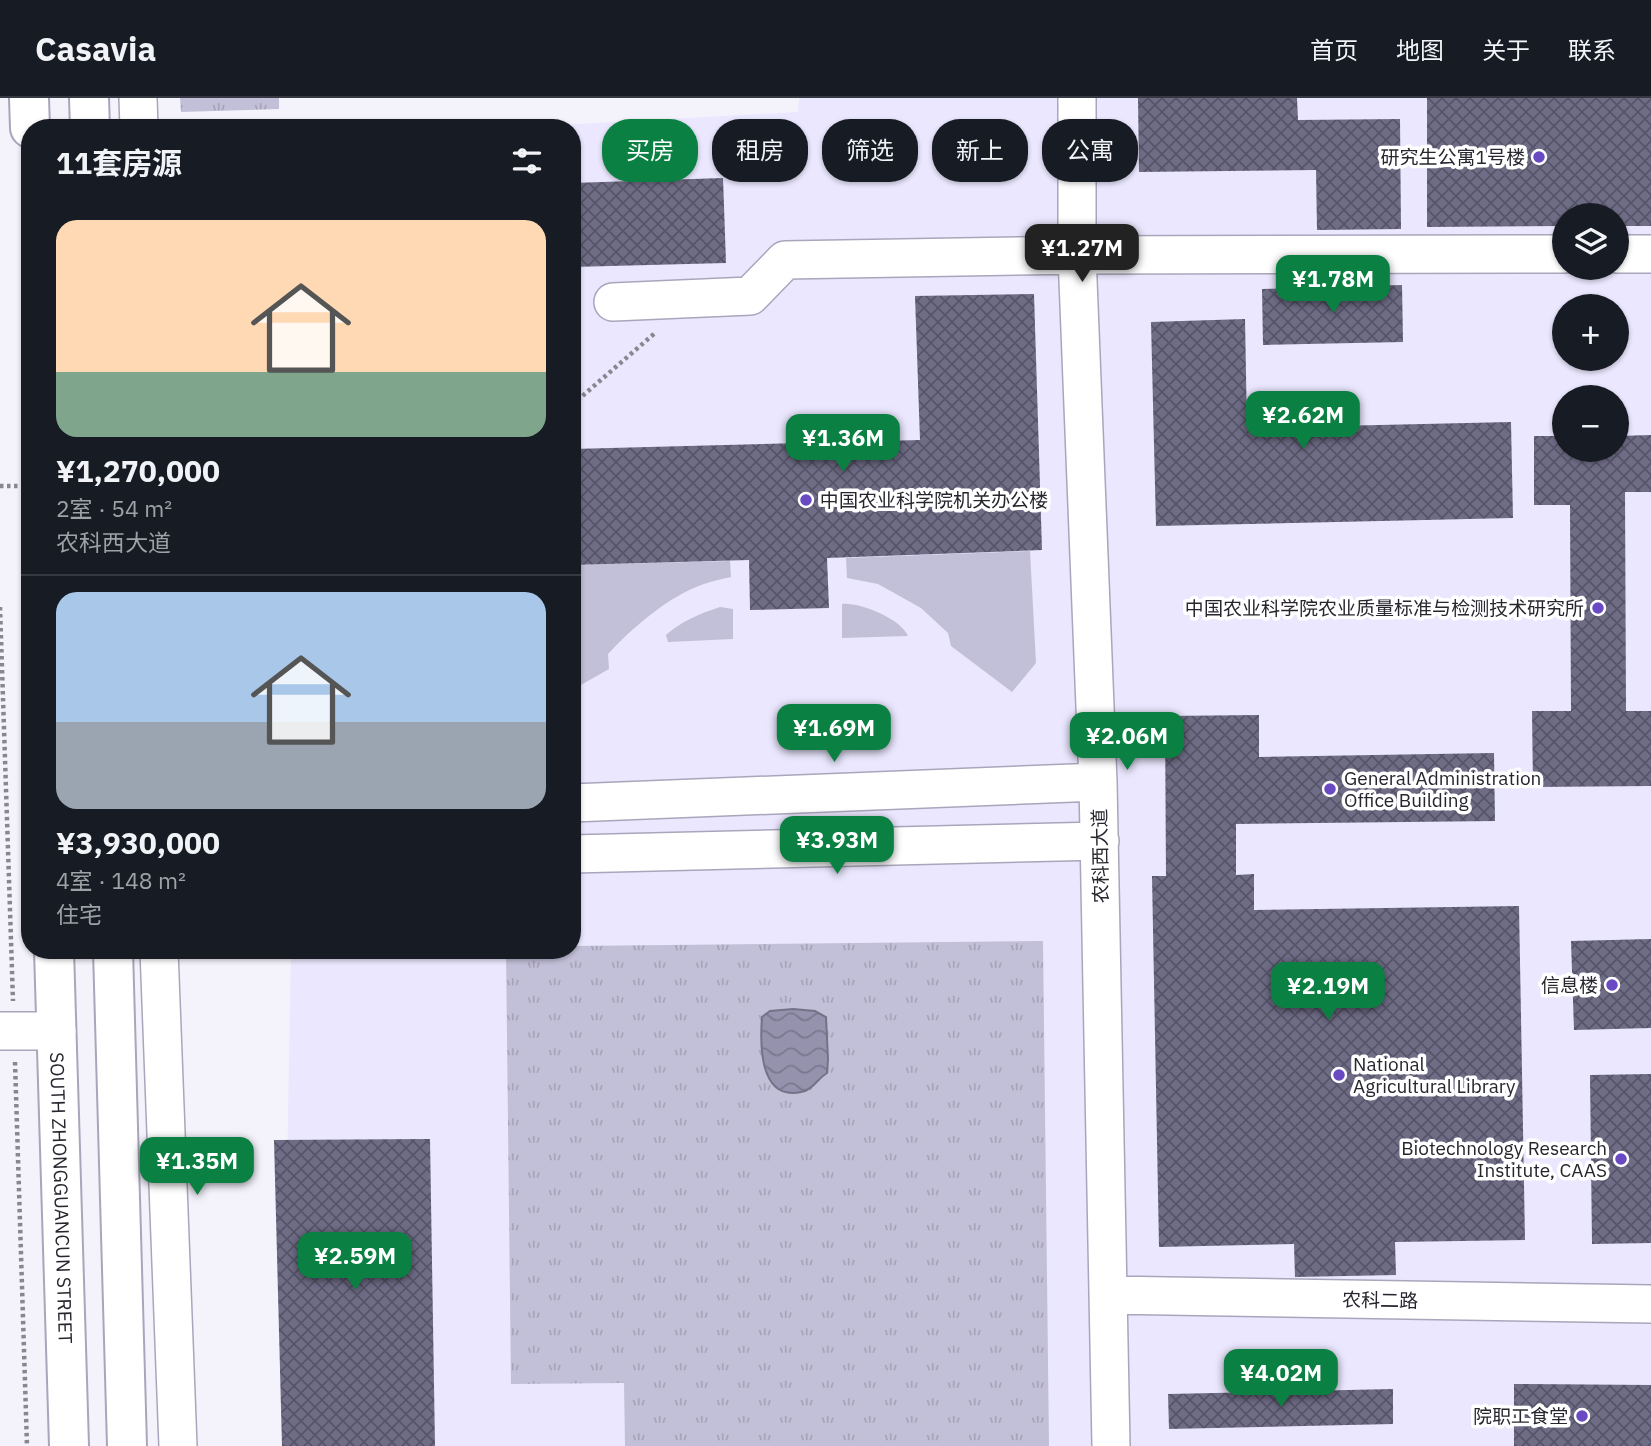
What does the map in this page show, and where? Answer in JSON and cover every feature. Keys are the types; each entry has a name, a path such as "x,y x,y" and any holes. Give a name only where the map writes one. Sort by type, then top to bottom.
{"main road":[{"path":"29,98 30,119"},
{"path":"89,98 90,119"},
{"name":"SOUTH ZHONGGUANCUN STREET","path":"54,959 69,1446"},
{"path":"113,959 127,1446"}],"street":[{"path":"138,98 139,119"},
{"name":"农科西大道","path":"1077,98 1077,255 1100,841 1111,1446"},
{"path":"613,302 750,296 785,260 1077,255 1552,254"},
{"path":"1629,254 1651,254"},
{"path":"581,803 1098,782"},
{"path":"581,854 1100,841"},
{"path":"159,959 178,1446"},
{"path":"0,1031 57,1031"},
{"name":"农科二路","path":"1109,1295 1651,1304"}],"path":[{"path":"581,397 695,298"},
{"path":"0,486 21,486"}],"shaded area":[{"path":"799,98 1651,98 1651,1446 282,1446 291,959 581,959 581,124 602,123 602,182 698,182 698,119 670,119 798,112"}],"green space":[{"path":"180,98 279,98 279,109 181,112"},
{"path":"1030,551 1036,663 1012,692 951,646 948,633 921,608 878,584 847,578 846,558"},
{"path":"730,561 731,577 691,589 665,604 640,623 608,654 609,669 581,685 581,565"},
{"path":"842,604 879,613 897,624 908,636 842,638"},
{"path":"720,607 733,609 733,639 668,642 666,635 678,626"},
{"path":"1043,941 1049,1446 625,1446 624,1383 511,1384 506,959 581,959 581,946"}],"water":[{"path":"770,1011 815,1011 826,1017 827,1073 812,1087 801,1092 787,1092 777,1088 765,1068 762,1055 762,1017"}],"building":[{"path":"1138,98 1297,98 1298,120 1400,119 1401,229 1317,230 1316,170 1139,172"},
{"name":"研究生公寓1号楼","path":"1427,98 1651,98 1651,226 1629,226 1629,203 1552,203 1552,226 1427,227"},
{"path":"712,178 712,182 723,182 726,263 581,267 581,183 698,182 698,179"},
{"path":"1402,285 1403,342 1263,345 1262,289"},
{"name":"中国农业科学院机关办公楼","path":"1034,294 1042,550 827,558 829,608 750,610 749,560 581,565 581,449 920,440 915,296"},
{"path":"1245,319 1247,428 1511,422 1513,518 1156,526 1151,322"},
{"name":"中国农业科学院农业质量标准与检测技术研究所","path":"1651,435 1651,492 1625,492 1626,711 1651,711 1651,786 1533,787 1532,711 1571,711 1570,505 1534,505 1534,436 1552,436 1552,462 1629,462 1629,436"},
{"name":"National Agricultural Library","path":"1259,715 1259,757 1494,753 1495,821 1236,824 1236,875 1254,874 1254,910 1519,906 1525,1240 1395,1242 1396,1275 1295,1277 1294,1244 1159,1247 1152,876 1166,876 1165,716"},
{"name":"信息楼","path":"1651,939 1651,1028 1574,1030 1571,941"},
{"name":"Biotechnology Research Institute, CAAS","path":"1651,1074 1651,1243 1592,1244 1590,1075"},
{"path":"430,1139 435,1446 282,1446 274,1140"},
{"name":"院职工食堂","path":"1514,1384 1651,1385 1651,1446 1514,1446"},
{"path":"1393,1389 1393,1424 1169,1429 1168,1394"}],"place":[{"name":"研究生公寓1号楼","path":"1539,157"},
{"name":"中国农业科学院机关办公楼","path":"806,500"},
{"name":"中国农业科学院农业质量标准与检测技术研究所","path":"1598,608"},
{"name":"General Administration Office Building","path":"1330,789"},
{"name":"信息楼","path":"1612,985"},
{"name":"National Agricultural Library","path":"1339,1075"},
{"name":"Biotechnology Research Institute, CAAS","path":"1621,1159"},
{"name":"院职工食堂","path":"1582,1416"}]}
